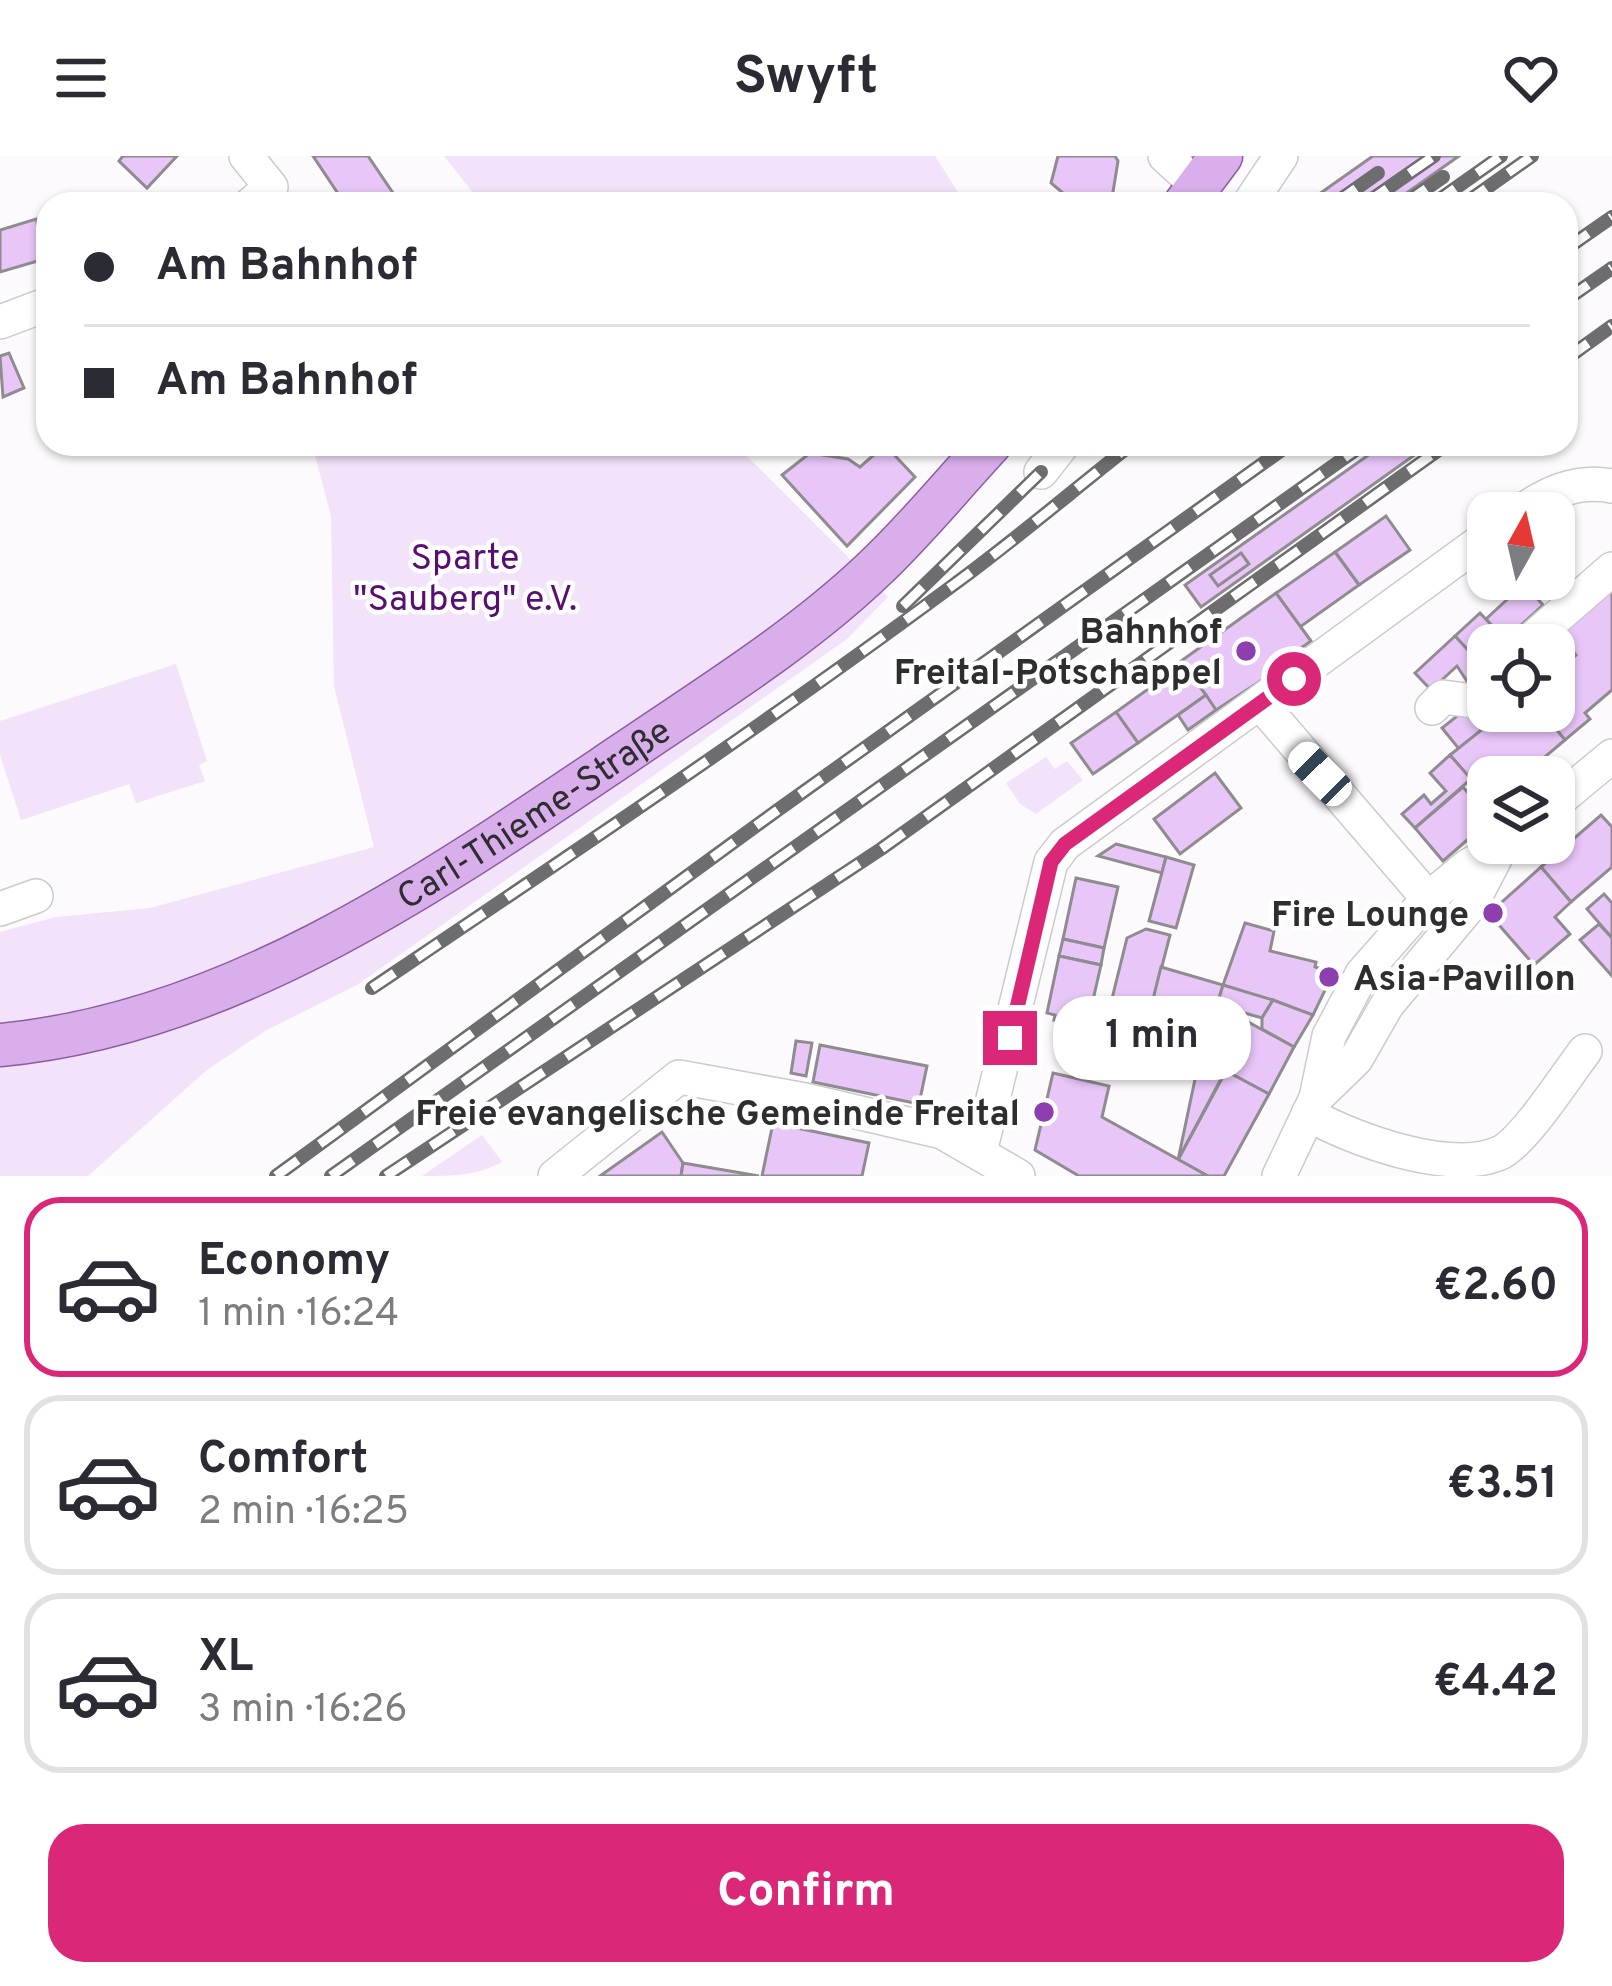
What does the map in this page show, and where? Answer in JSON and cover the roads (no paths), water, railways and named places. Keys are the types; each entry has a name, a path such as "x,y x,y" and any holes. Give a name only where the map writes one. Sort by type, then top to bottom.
{"main road":[{"name":"Carl-Thieme-Straße","path":"0,1045 88,1033 178,1006 327,938 457,866 764,659 872,571 979,456"}],"street":[{"path":"246,156 260,192"},
{"path":"1165,156 1201,182"},
{"path":"1257,192 1281,156"},
{"path":"0,322 36,308"},
{"path":"1041,472 1054,456"},
{"path":"1554,492 1573,486 1612,486"},
{"path":"980,1152 1051,862 1065,844 1467,551"},
{"path":"1549,624 1612,568"},
{"path":"1432,708 1443,697 1467,700"},
{"path":"1261,703 1420,889"},
{"path":"1575,787 1612,756"},
{"path":"1279,1176 1312,1106 1329,1036 1362,974 1429,898 1472,864"},
{"path":"0,909 36,896"},
{"path":"1312,1106 1347,1136 1437,1163 1482,1162 1505,1151 1585,1051"},
{"path":"554,1176 680,1076 942,1132 1018,1176"}],"railway":[{"path":"1382,192 1434,156"},
{"path":"1450,192 1501,156"},
{"path":"1481,192 1532,156"},
{"path":"1351,192 1378,173"},
{"path":"1421,192 1443,177"},
{"path":"1578,241 1612,217"},
{"path":"1578,292 1612,268"},
{"path":"1578,350 1612,326"},
{"path":"372,988 881,638 1117,456"},
{"path":"276,1176 1273,456"},
{"path":"331,1176 1347,456"},
{"path":"386,1176 881,849 1430,456"},
{"path":"903,606 1041,472"}],"place":[{"name":"Bahnhof Freital-Potschappel","path":"1246,651"},
{"name":"Fire Lounge","path":"1493,913"},
{"name":"Asia-Pavillon","path":"1329,977"},
{"name":"Freie evangelische Gemeinde Freital","path":"1044,1112"}],"park label":[{"name":"Sparte \"Sauberg\" e.V.","path":"465,576"}]}
